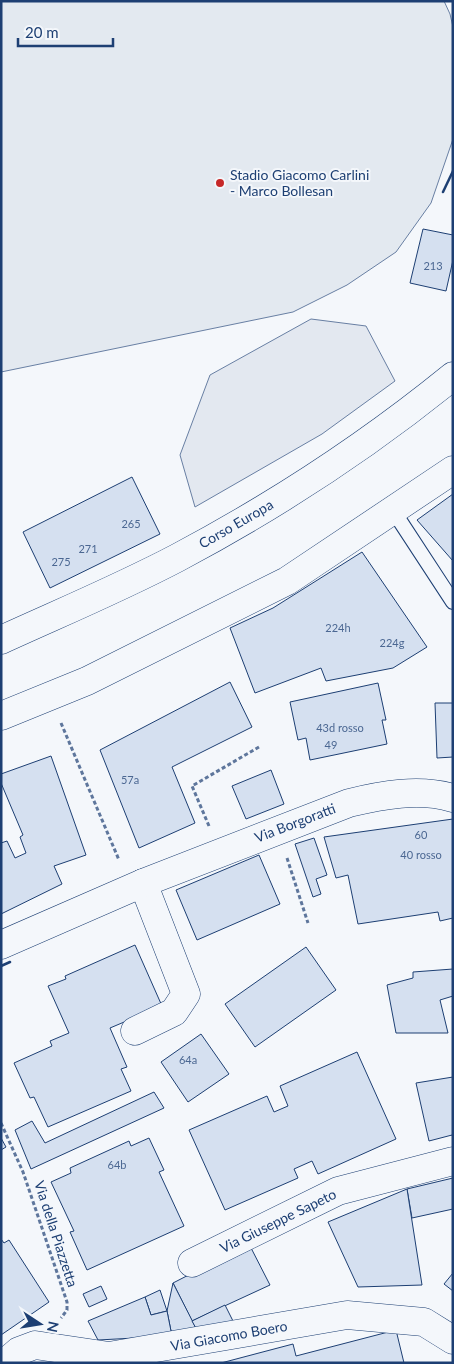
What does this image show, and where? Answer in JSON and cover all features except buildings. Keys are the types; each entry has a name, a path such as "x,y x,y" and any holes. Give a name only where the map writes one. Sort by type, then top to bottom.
{"street":[{"name":"Corso Europa","path":"1,640 177,558 309,482 360,447 453,376"},
{"path":"1,716 86,682 287,581 392,513 453,470"},
{"name":"Via Borgoratti","path":"1,945 144,883 349,803 377,796 402,794 442,795 453,798"},
{"path":"135,1031 174,1012 186,994 144,883"},
{"name":"Via Giuseppe Sapeto","path":"192,1263 338,1191 453,1161"},
{"name":"Via Giacomo Boero","path":"21,1355 109,1356 347,1315 424,1322 453,1340"}],"lane":[{"path":"392,513 400,521 453,602"}],"path":[{"path":"71,742 120,862"},
{"path":"209,828 192,786 259,747"},
{"path":"285,852 308,923"},
{"name":"Via della Piazzetta","path":"1,1123 23,1172 67,1302 67,1310 64,1315 21,1355"}],"shaded area":[{"name":"Stadio Giacomo Carlini - Marco Bollesan","path":"1,1 444,1 453,27 453,139 431,203 396,252 347,285 293,312 1,372"},
{"path":"311,319 366,326 395,381 322,434 195,507 180,455 210,375"}],"wall":[{"path":"443,192 453,171"},
{"path":"1,966 10,962"}],"place":[{"name":"Stadio Giacomo Carlini - Marco Bollesan","path":"220,183"}]}
